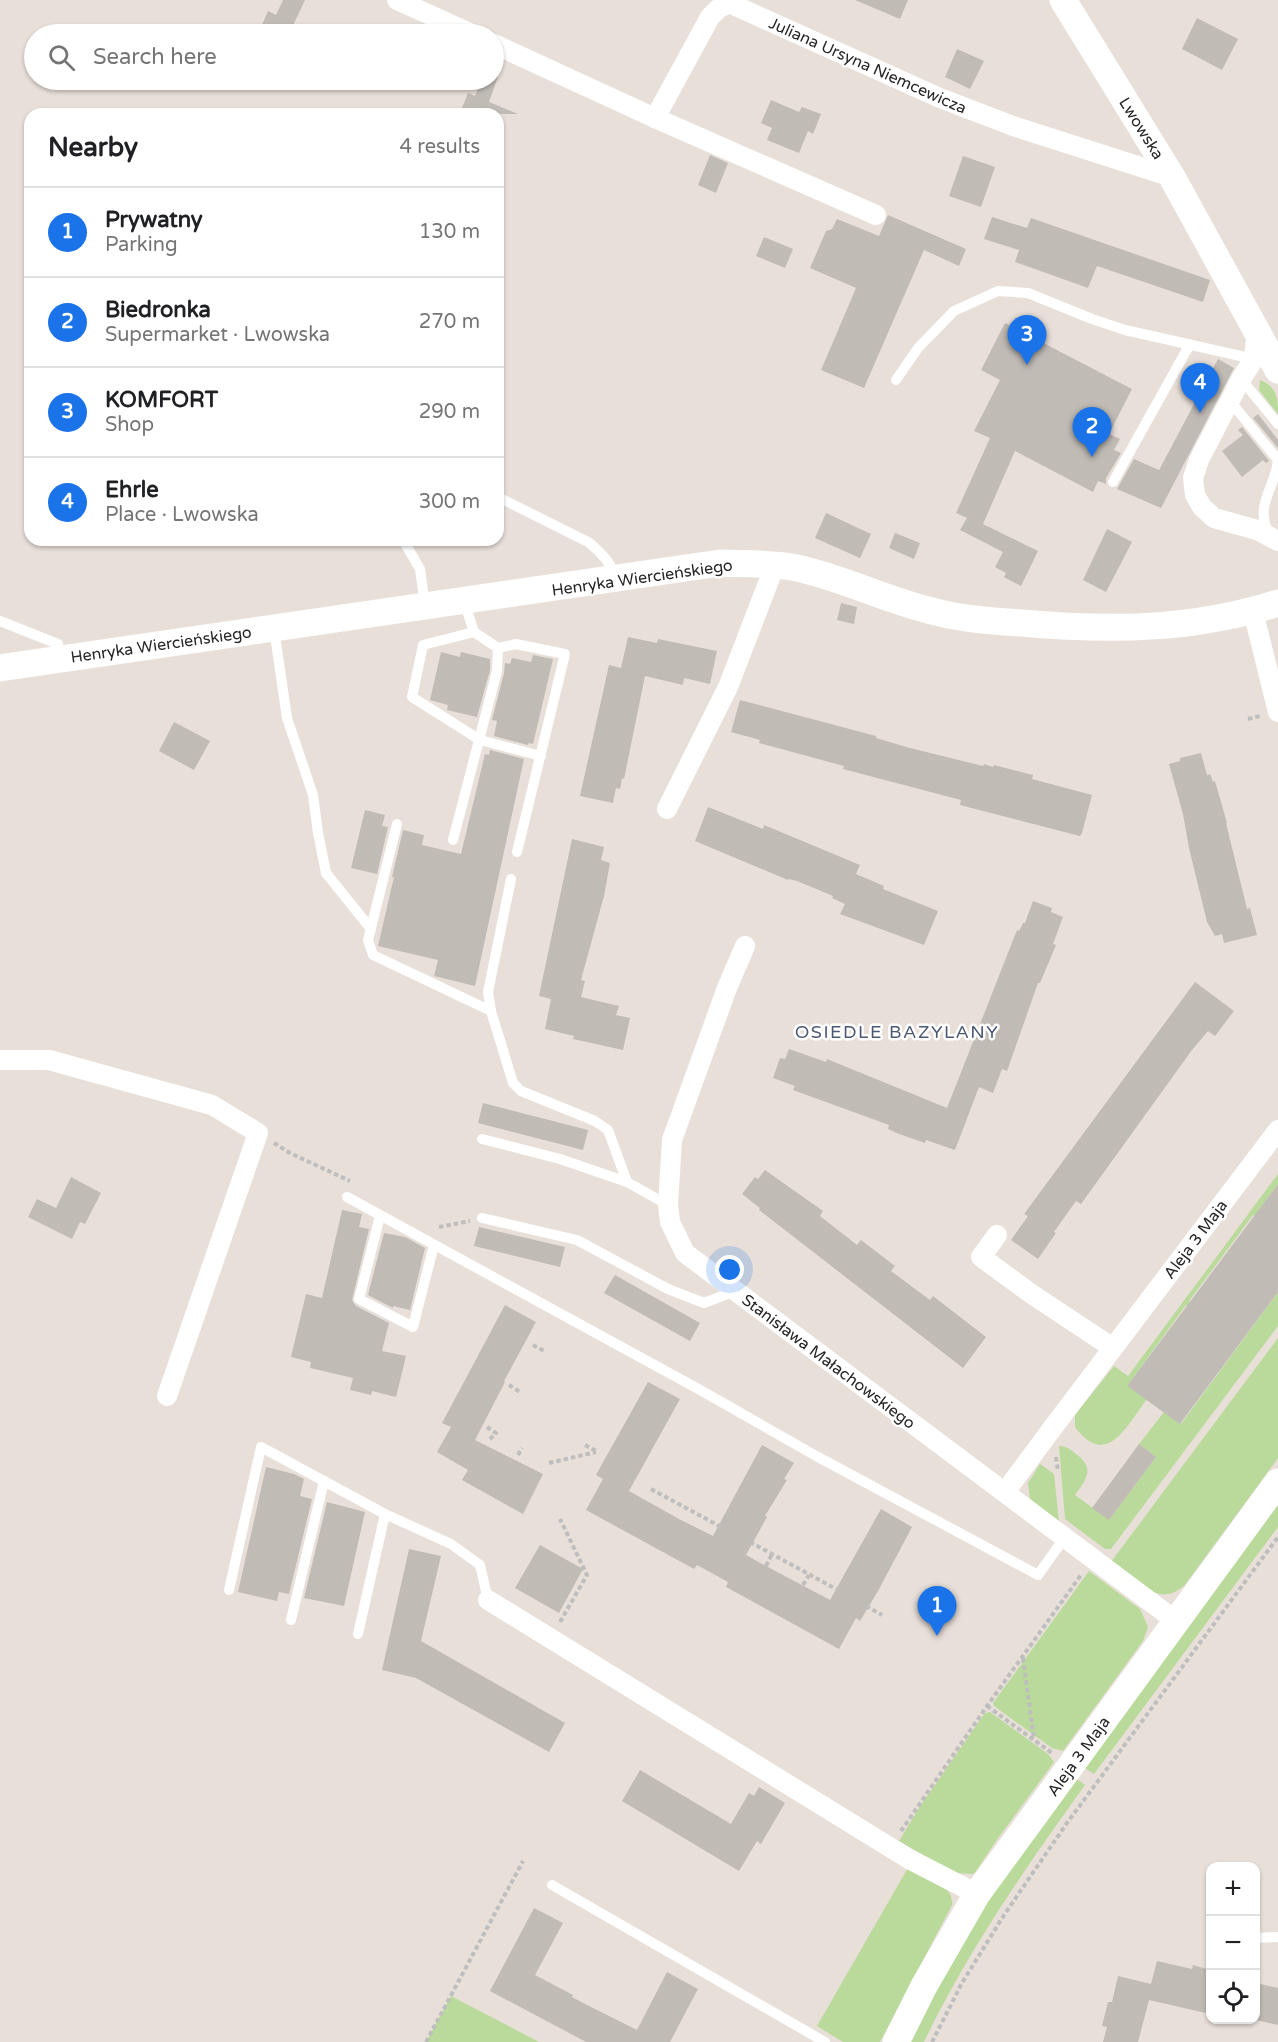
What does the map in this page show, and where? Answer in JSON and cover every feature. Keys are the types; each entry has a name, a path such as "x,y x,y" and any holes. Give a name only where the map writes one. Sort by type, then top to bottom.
{"street":[{"path":"396,0 450,24"},
{"name":"Lwowska","path":"1063,0 1172,177 1270,354"},
{"name":"Juliana Ursyna Niemcewicza","path":"655,118 710,17 728,2 940,98 1013,126 1172,177"},
{"path":"504,49 876,215"},
{"path":"1270,354 1241,379 1199,460 1193,478 1195,495 1202,507 1214,518 1274,538"},
{"name":"Henryka Wiercieńskiego","path":"0,668 720,563 770,564 799,569 908,605 956,617 1089,629 1122,629 1176,624 1265,607"},
{"path":"667,809 728,687 770,578 770,564"},
{"path":"1265,607 1278,712"},
{"name":"Stanisława Małachowskiego","path":"745,946 727,988 672,1140 668,1205 670,1222 685,1253 1176,1621"},
{"path":"0,1060 49,1060 212,1105 258,1133 167,1396"},
{"name":"Aleja 3 Maja","path":"1005,1492 1278,1130"},
{"path":"997,1235 981,1257 1113,1348"},
{"name":"Aleja 3 Maja","path":"896,2042 924,1986 977,1894 1278,1482"},
{"path":"488,1600 909,1860 977,1894"}],"lane":[{"path":"896,380 918,348 954,311 998,291 1028,293 1125,330 1190,344 1270,354"},
{"path":"1113,482 1190,344"},
{"path":"1241,379 1278,424"},
{"path":"1230,401 1278,460 1277,470 1263,508 1262,519 1274,538"},
{"path":"504,500 588,542 613,568 617,579"},
{"path":"407,546 420,569 425,607"},
{"path":"464,601 474,632 498,648 516,644 565,654 517,852"},
{"path":"0,621 58,644 61,658"},
{"path":"274,629 287,718 313,795 326,873 371,929"},
{"path":"474,632 423,645 412,697 480,740 541,756"},
{"path":"453,840 497,671 498,648"},
{"path":"397,824 368,940 373,954 491,1011"},
{"path":"511,879 488,992 491,1011 513,1083 521,1091 595,1121 608,1130 627,1182"},
{"path":"482,1138 560,1159 627,1182 668,1205"},
{"path":"347,1197 702,1390 818,1457 1038,1575 1065,1537"},
{"path":"380,1215 359,1299 413,1327 434,1245"},
{"path":"482,1218 577,1240 668,1289 704,1303 735,1291"},
{"path":"229,1590 261,1447 385,1514 451,1544 480,1565 488,1600"},
{"path":"291,1620 324,1480"},
{"path":"358,1634 385,1514"},
{"path":"552,1885 825,2042"},
{"path":"1260,1938 1278,1937"}],"path":[{"path":"533,1345 544,1351"},
{"path":"509,1385 520,1392"},
{"path":"487,1427 496,1433 490,1439"},
{"path":"549,1463 596,1452 585,1445"},
{"path":"518,1455 522,1448"},
{"path":"651,1489 723,1528"},
{"path":"551,1638 587,1575 560,1519"},
{"path":"932,2042 962,1983 1004,1915 1067,1823 1278,1536"},
{"path":"750,1542 836,1589"},
{"path":"766,1566 772,1554"},
{"path":"891,1848 915,1809 1085,1569"},
{"path":"803,1585 809,1575"},
{"path":"866,1606 882,1615"},
{"path":"1023,1656 1034,1740"},
{"path":"987,1706 1057,1757"},
{"path":"426,2042 523,1861"}],"green space":[{"path":"1260,380 1273,390 1278,403 1278,414 1259,390"},
{"path":"1278,1174 1278,1184 1258,1211 1270,1227 1253,1215 1189,1301 1206,1314 1204,1318 1186,1305 1128,1385 1147,1399 1132,1420 1116,1439 1107,1444 1097,1444 1086,1439 1075,1427 1075,1415 1114,1366 1128,1376"},
{"path":"1278,1292 1278,1326 1111,1549 1105,1549 1065,1519 1059,1446 1071,1450 1086,1464 1087,1474 1075,1495 1109,1520 1156,1457 1139,1444 1164,1412 1181,1424"},
{"path":"1278,1338 1278,1458 1184,1586 1169,1594 1153,1592 1111,1562"},
{"path":"1040,1464 1054,1474 1059,1522 1030,1499 1028,1483"},
{"path":"1278,1501 1278,1527 1094,1774 1082,1766"},
{"path":"1089,1571 1140,1609 1148,1627 1143,1641 1063,1751 1052,1748 993,1703"},
{"path":"990,1712 1048,1754 1054,1762 976,1871 973,1874 954,1873 899,1841 919,1808 985,1713"},
{"path":"1074,1777 1085,1785 1020,1878 979,1942 924,2042 908,2042 980,1911"},
{"path":"909,1866 943,1886 948,1891 952,1905 880,2042 843,2042 817,2026"},
{"path":"451,1996 539,2042 426,2042"}],"building":[{"path":"283,0 305,0 294,24 262,24 268,11 276,15"},
{"path":"855,0 908,0 900,19"},
{"path":"1197,18 1238,39 1222,70 1182,49"},
{"path":"957,49 984,61 970,89 945,77"},
{"path":"477,90 493,90 489,102 504,108 462,108 468,93 475,96"},
{"path":"771,100 799,112 802,107 821,114 813,134 808,131 799,153 767,140 772,128 761,123"},
{"path":"504,108 518,114 504,114"},
{"path":"710,155 728,163 716,193 698,185"},
{"path":"963,156 995,167 981,207 949,196"},
{"path":"888,215 966,249 959,266 924,250 864,388 821,370 856,288 810,268 826,231 832,229 837,219 879,236"},
{"path":"992,217 1027,228 1031,218 1210,280 1203,302 1097,266 1088,288 1015,262 1019,250 984,239"},
{"path":"764,237 793,249 785,268 756,256"},
{"path":"1005,323 1132,389 1109,434 1120,439 1114,450 1121,453 1106,478 1106,484 1098,481 1093,492 1015,451 983,524 1038,551 1021,586 1004,577 1006,573 995,567 1003,552 960,530 967,518 956,513 990,438 974,431 1000,380 981,370"},
{"path":"1218,359 1234,368 1161,508 1117,489 1134,459 1159,470"},
{"path":"1258,414 1278,440 1278,448 1253,418"},
{"path":"1242,427 1269,461 1266,463 1263,460 1242,477 1222,451 1243,435 1238,430"},
{"path":"826,513 871,534 860,558 815,538"},
{"path":"1107,529 1132,542 1106,592 1083,580"},
{"path":"895,533 920,543 914,559 889,548"},
{"path":"841,603 857,607 854,624 837,620"},
{"path":"628,637 657,643 658,639 717,651 710,684 684,678 683,685 645,676 624,779 622,778 620,789 616,788 613,803 580,796 609,665 621,668"},
{"path":"441,652 460,657 461,652 490,659 490,670 477,717 447,710 448,705 430,700"},
{"path":"533,655 553,659 533,744 528,745 494,736 497,721 492,720 505,663 510,664 512,658 531,662"},
{"path":"740,700 876,736 876,738 910,748 983,766 984,764 993,767 994,765 1033,775 1032,779 1092,795 1082,833 1080,836 960,805 961,800 843,769 844,766 759,743 760,740 731,732"},
{"path":"174,722 210,741 194,770 159,751"},
{"path":"490,750 524,759 475,986 434,976 438,960 378,946 403,830 424,835 422,845 461,854 485,754 489,755"},
{"path":"1201,753 1207,775 1210,774 1213,782 1215,781 1247,909 1250,908 1257,935 1224,943 1222,934 1215,936 1207,922 1183,814 1169,764 1180,761 1180,758"},
{"path":"708,807 763,829 764,825 860,865 856,874 884,886 883,889 938,911 924,945 840,914 845,904 832,898 833,896 695,841"},
{"path":"365,810 385,815 382,826 388,827 377,874 351,868"},
{"path":"572,839 604,847 601,860 610,863 604,896 581,980 585,981 581,997 619,1006 616,1015 630,1018 623,1050 573,1039 574,1036 545,1029 551,999 539,996"},
{"path":"1033,901 1052,908 1051,912 1063,917 1053,944 1056,945 1040,983 1038,983 1007,1071 1002,1069 993,1093 979,1087 955,1150 899,1134 888,1129 889,1125 793,1090 795,1086 773,1078 780,1058 785,1059 789,1049 826,1062 827,1059 947,1108 1017,930 1019,931 1025,923"},
{"path":"1195,982 1234,1011 1215,1036 1208,1031 1192,1050 1081,1204 1076,1201 1038,1259 1011,1240 1028,1216 1024,1214"},
{"path":"483,1103 588,1130 583,1150 478,1123"},
{"path":"765,1170 823,1211 820,1216 857,1245 861,1240 895,1266 891,1271 930,1300 933,1296 986,1337 963,1368 759,1210 760,1208 742,1194 755,1177 758,1179"},
{"path":"71,1177 101,1193 85,1224 80,1222 72,1239 28,1217 37,1199 56,1208"},
{"path":"1278,1184 1278,1292 1180,1424 1127,1386"},
{"path":"342,1210 362,1214 359,1227 369,1229 352,1300 356,1306 389,1323 382,1351 406,1356 396,1397 372,1391 371,1395 350,1390 353,1378 310,1368 311,1362 291,1357 306,1294 322,1298"},
{"path":"479,1227 565,1247 560,1267 474,1246"},
{"path":"384,1233 405,1237 425,1248 410,1310 393,1306 393,1308 368,1295"},
{"path":"615,1275 700,1323 690,1341 604,1293"},
{"path":"505,1305 536,1322 475,1440 543,1474 523,1514 462,1480 468,1470 437,1452 451,1427 442,1423"},
{"path":"648,1382 680,1399 629,1491 679,1519 713,1536 762,1445 794,1463 746,1555 766,1566 830,1600 881,1509 912,1527 878,1591 860,1621 856,1618 839,1649 726,1587 728,1582 697,1565 694,1569 586,1510 603,1479 596,1475"},
{"path":"1139,1444 1156,1457 1109,1520 1092,1508"},
{"path":"266,1467 304,1479 300,1496 312,1499 289,1594 279,1592 277,1601 238,1592"},
{"path":"327,1502 365,1512 344,1606 304,1598"},
{"path":"540,1545 583,1569 559,1613 515,1588"},
{"path":"409,1549 441,1556 421,1641 565,1723 549,1752 416,1678 382,1670"},
{"path":"640,1770 731,1824 749,1793 754,1796 759,1787 785,1803 761,1844 757,1841 739,1871 622,1801"},
{"path":"534,1908 563,1923 535,1975 573,1995 572,1997 637,2030 667,1972 698,1989 670,2042 586,2042 490,1991"},
{"path":"1157,1961 1192,1969 1193,1965 1206,1969 1206,2013 1149,2000 1138,2042 1103,2042 1107,2027 1102,2026 1108,2002 1112,2002 1118,1976 1151,1984"},
{"path":"1260,1984 1278,1988 1278,2025 1260,2021"}],"place":[{"name":"KOMFORT","path":"1027,365"},
{"name":"Ehrle","path":"1200,413"},
{"name":"Biedronka","path":"1092,457"},
{"name":"Prywatny","path":"937,1636"}],"district":[{"name":"OSIEDLE BAZYLANY","path":"897,1032"}]}
